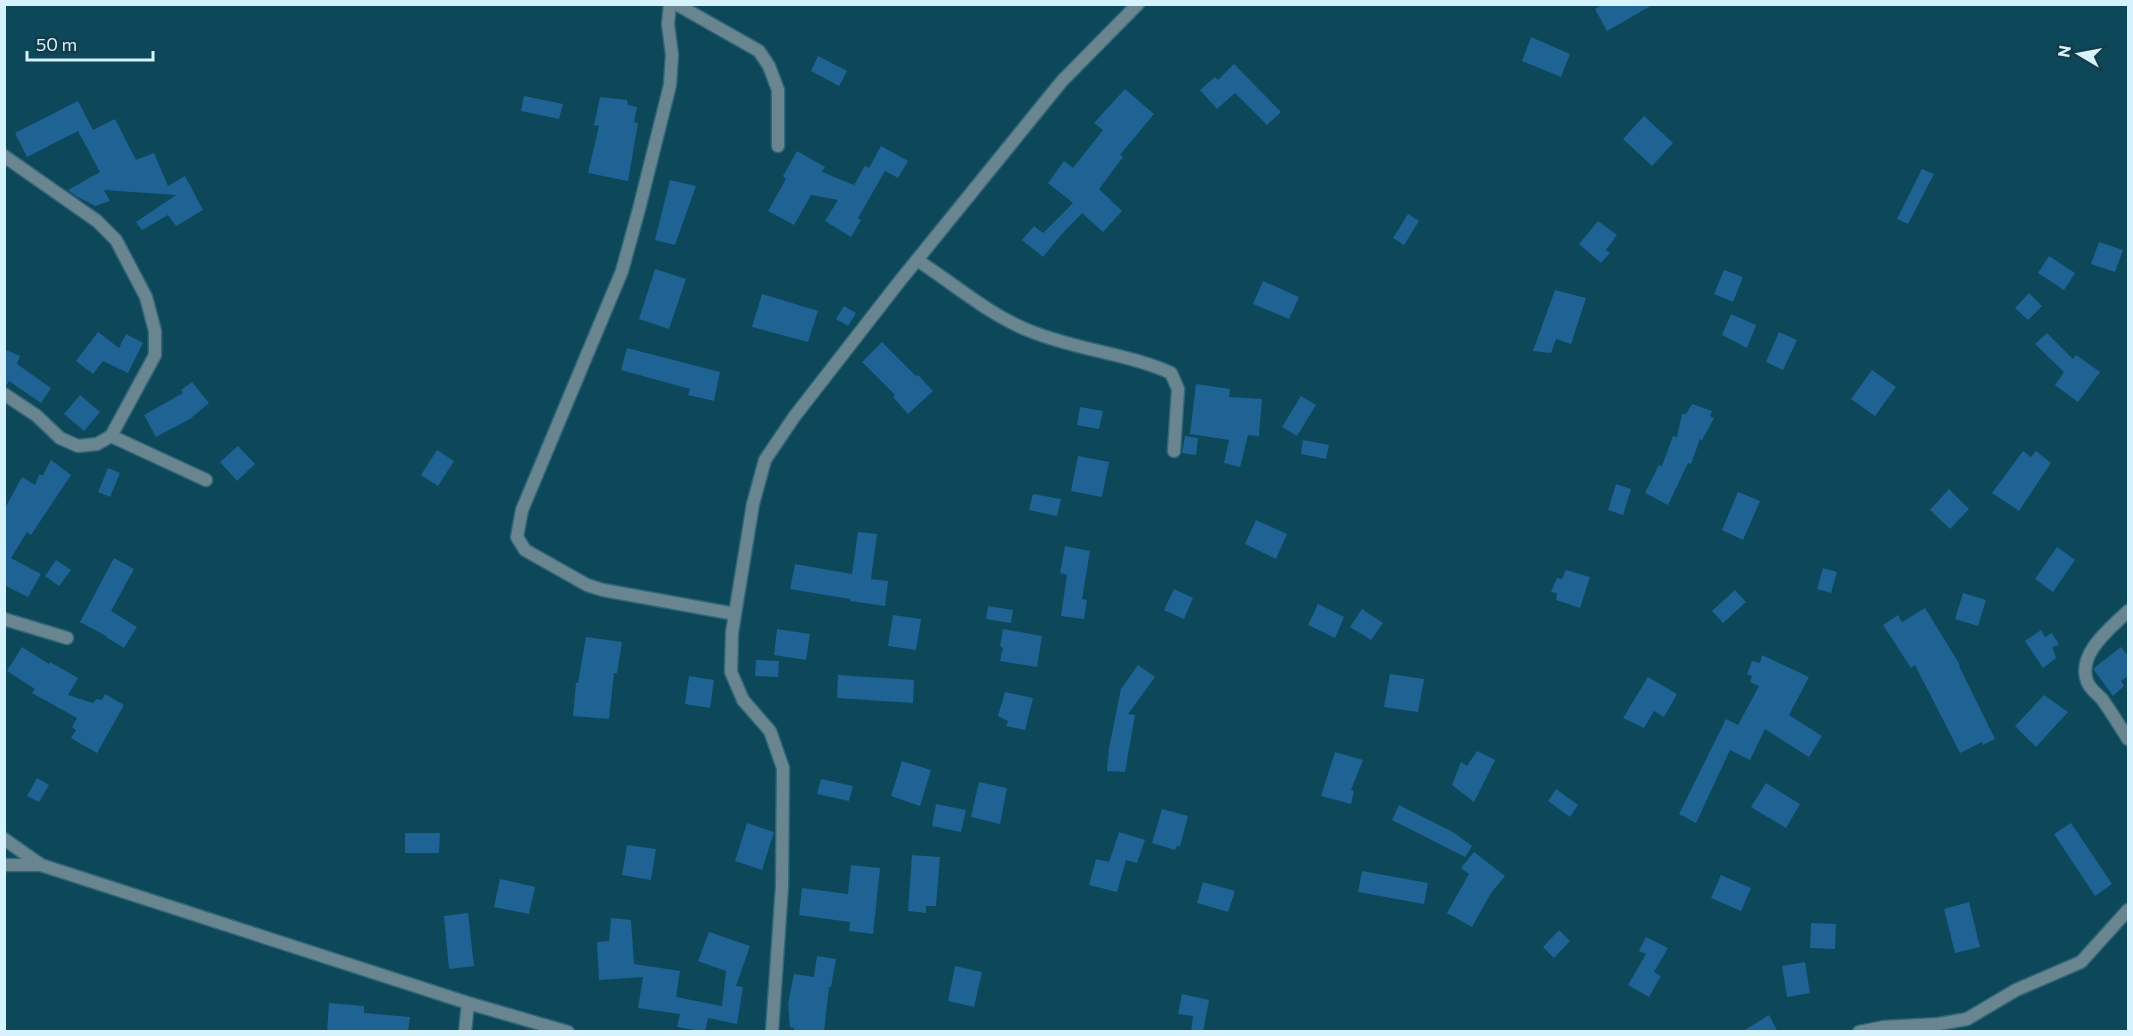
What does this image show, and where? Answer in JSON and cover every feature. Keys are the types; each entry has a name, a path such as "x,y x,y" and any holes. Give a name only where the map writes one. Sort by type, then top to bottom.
{"street":[{"path":"670,4 668,24 672,55 670,85 622,271 522,510 517,537 525,550 587,585 603,590 735,614"},
{"path":"676,4 759,51 769,66 778,90 778,146"},
{"path":"772,1032 782,886 783,768 770,731 742,700 731,672 735,614 753,504 765,460 794,417 917,260 1062,81 1138,4"},
{"path":"4,156 97,221 116,240 146,297 155,331 155,355 111,436 97,444 78,446 60,438 37,416 4,394"},
{"path":"917,260 1000,317 1030,331 1071,345 1153,365 1171,373 1178,389 1174,451"},
{"path":"111,436 206,480"},
{"path":"2128,611 2098,641 2087,658 2085,672 2087,683 2101,698 2128,739"},
{"path":"4,619 67,638"},
{"path":"4,839 41,865 468,1003 567,1032"},
{"path":"4,865 41,865"},
{"path":"1859,1032 1884,1027 1939,1024 1967,1019 2016,990 2082,962 2128,910"},
{"path":"465,1032 468,1003"}],"building":[{"path":"1603,4 1654,4 1607,31 1595,9"},
{"path":"1531,37 1570,54 1561,77 1522,61"},
{"path":"818,56 847,71 839,86 811,71"},
{"path":"1234,64 1281,112 1267,125 1235,93 1217,109 1200,90 1215,77 1218,80"},
{"path":"1125,89 1154,114 1120,155 1123,157 1099,189 1122,211 1103,232 1082,213 1043,257 1022,240 1034,226 1043,233 1073,203 1048,183 1064,161 1073,168 1103,130 1094,123"},
{"path":"524,96 563,104 559,119 521,111"},
{"path":"600,97 627,100 628,105 637,107 634,122 638,123 628,181 588,173 599,126 594,125"},
{"path":"78,101 93,130 115,119 136,160 154,153 168,186 185,176 203,210 176,226 168,215 142,230 136,222 176,195 104,190 110,201 95,206 76,196 68,190 100,172 78,131 27,157 15,133"},
{"path":"1644,116 1673,143 1652,166 1623,139"},
{"path":"881,146 908,161 898,178 885,171 858,218 861,220 851,237 825,221 838,200 811,195 794,225 768,211 786,179 783,176 797,151 825,167 822,172 854,185 865,166 869,168"},
{"path":"1922,169 1934,174 1908,224 1897,219"},
{"path":"670,180 696,186 675,245 655,240"},
{"path":"1408,214 1419,221 1404,245 1393,238"},
{"path":"1598,221 1617,235 1606,250 1610,253 1601,263 1579,244"},
{"path":"2099,242 2123,250 2115,272 2091,264"},
{"path":"2049,256 2075,273 2064,290 2038,273"},
{"path":"655,269 686,279 669,329 639,319"},
{"path":"1724,270 1743,277 1733,302 1714,294"},
{"path":"1263,281 1299,297 1289,319 1253,304"},
{"path":"1555,290 1586,298 1571,344 1556,339 1551,353 1533,351"},
{"path":"2029,293 2042,306 2028,320 2015,308"},
{"path":"762,294 818,311 808,342 752,327"},
{"path":"844,306 856,313 848,326 836,319"},
{"path":"1731,314 1756,325 1747,348 1722,335"},
{"path":"98,332 119,348 126,334 143,343 128,373 103,361 93,374 76,361"},
{"path":"1779,332 1797,340 1783,370 1766,362"},
{"path":"2047,333 2073,359 2076,355 2100,372 2078,402 2055,385 2064,372 2035,344"},
{"path":"882,342 933,391 908,414 893,397 895,395 862,362"},
{"path":"627,348 720,372 714,401 688,395 690,389 621,370"},
{"path":"4,349 20,356 17,364 51,388 41,403 9,381 4,386"},
{"path":"1872,370 1896,387 1875,416 1851,399"},
{"path":"192,382 209,403 190,419 156,437 144,415 183,393 181,390"},
{"path":"1196,384 1230,389 1229,397 1262,399 1259,436 1248,435 1240,467 1224,463 1229,440 1190,434"},
{"path":"80,395 100,412 84,431 64,414"},
{"path":"1301,396 1316,405 1297,436 1282,427"},
{"path":"1692,404 1712,411 1710,416 1714,418 1702,440 1700,439 1691,464 1688,463 1668,505 1645,493 1659,465 1662,466 1673,436 1677,437 1682,414 1686,414"},
{"path":"1080,407 1103,411 1099,429 1077,425"},
{"path":"1185,436 1198,438 1196,455 1182,453"},
{"path":"1303,440 1329,445 1326,459 1301,454"},
{"path":"238,446 255,464 237,481 220,462"},
{"path":"437,450 454,461 438,486 421,475"},
{"path":"2023,451 2031,457 2036,451 2051,463 2019,511 1992,493"},
{"path":"1078,456 1109,462 1102,497 1071,491"},
{"path":"51,460 71,475 31,535 27,532 11,558 41,574 28,597 4,585 4,510 22,477 35,485 39,475 43,475"},
{"path":"108,468 120,473 110,497 98,492"},
{"path":"1616,484 1631,489 1623,515 1608,510"},
{"path":"1949,489 1969,509 1950,529 1930,510"},
{"path":"1738,492 1760,501 1743,540 1722,530"},
{"path":"1033,494 1061,499 1057,516 1029,510"},
{"path":"1256,520 1287,534 1276,559 1245,544"},
{"path":"858,532 877,534 871,579 888,581 885,606 790,589 795,564 852,574"},
{"path":"1065,546 1090,551 1082,599 1087,600 1084,619 1061,616 1067,575 1060,573"},
{"path":"2057,547 2075,560 2053,592 2035,579"},
{"path":"114,558 134,569 111,611 137,627 124,648 80,622"},
{"path":"56,560 71,570 59,586 45,576"},
{"path":"1823,568 1837,572 1831,593 1817,589"},
{"path":"1566,570 1590,577 1580,608 1556,600 1557,593 1551,592 1557,578 1562,579"},
{"path":"1174,589 1193,598 1184,619 1164,610"},
{"path":"1735,590 1746,602 1723,623 1712,611"},
{"path":"1963,593 1986,600 1978,626 1955,619"},
{"path":"1318,604 1344,617 1335,638 1308,625"},
{"path":"988,606 1013,610 1011,623 986,619"},
{"path":"1925,608 1960,665 1995,739 1983,745 1982,742 1960,753 1915,665 1911,668 1883,625 1898,615 1902,622"},
{"path":"1362,609 1383,623 1371,640 1350,627"},
{"path":"893,615 921,619 916,650 888,646"},
{"path":"777,629 810,634 806,660 774,655"},
{"path":"1003,629 1042,636 1037,667 1000,661"},
{"path":"2041,630 2045,637 2052,633 2059,645 2052,647 2056,658 2043,668 2025,641"},
{"path":"586,637 622,642 617,673 614,673 609,719 573,716 576,683 578,683"},
{"path":"22,647 78,678 68,695 93,703 97,699 102,700 105,694 124,705 97,753 71,738 76,730 72,727 77,718 32,693 35,689 7,671"},
{"path":"2121,647 2128,656 2128,676 2121,681 2124,686 2113,696 2094,668"},
{"path":"1762,655 1809,677 1789,715 1822,736 1809,757 1765,729 1750,760 1730,750 1696,823 1679,814 1726,719 1738,725 1759,686 1750,682 1752,676 1747,674 1752,661 1760,663"},
{"path":"756,660 779,661 778,677 755,676"},
{"path":"1138,665 1155,677 1128,714 1135,715 1125,772 1107,771 1109,748 1121,689"},
{"path":"1390,674 1424,679 1418,712 1384,707"},
{"path":"838,675 914,680 913,703 837,698"},
{"path":"689,676 714,680 710,708 685,704"},
{"path":"1648,677 1677,694 1664,717 1654,711 1644,728 1623,718"},
{"path":"1005,692 1033,698 1025,730 1006,726 1008,721 998,716"},
{"path":"2044,695 2068,712 2036,747 2015,726"},
{"path":"1477,751 1495,760 1474,802 1452,785 1461,762 1467,766"},
{"path":"1335,752 1363,760 1351,790 1354,791 1351,804 1321,796"},
{"path":"902,761 931,770 920,806 891,796"},
{"path":"37,778 49,785 39,802 27,796"},
{"path":"821,779 853,786 849,801 817,794"},
{"path":"979,782 1007,788 1000,824 971,817"},
{"path":"1766,783 1800,804 1786,828 1751,807"},
{"path":"1556,789 1578,805 1570,817 1548,801"},
{"path":"936,804 966,810 961,832 932,826"},
{"path":"1399,805 1453,832 1472,846 1465,857 1392,820"},
{"path":"1162,809 1188,816 1180,846 1177,846 1175,850 1152,843"},
{"path":"747,823 774,832 762,870 735,861"},
{"path":"2071,823 2112,884 2095,896 2054,834"},
{"path":"1119,832 1145,840 1137,863 1126,860 1117,892 1089,885 1096,859 1109,862"},
{"path":"405,833 440,833 439,853 405,853"},
{"path":"627,845 656,849 651,880 622,875"},
{"path":"1474,852 1505,876 1491,893 1472,927 1447,913 1469,874 1461,868"},
{"path":"912,855 940,857 936,906 926,906 926,913 908,911"},
{"path":"851,865 880,868 873,934 849,931 850,922 799,915 802,888 848,894"},
{"path":"1362,871 1428,883 1424,904 1358,892"},
{"path":"1721,875 1751,888 1741,911 1711,898"},
{"path":"500,879 535,887 529,914 494,907"},
{"path":"1203,882 1235,891 1228,912 1197,903"},
{"path":"1969,902 1980,947 1955,953 1944,909"},
{"path":"468,913 474,966 449,969 444,916"},
{"path":"611,918 631,920 634,964 680,971 676,997 722,1006 726,971 698,961 709,932 750,946 736,986 743,987 737,1024 708,1018 705,1032 677,1027 680,1014 638,1008 643,977 599,980 597,942 609,941"},
{"path":"1811,923 1836,924 1835,949 1810,948"},
{"path":"1559,930 1570,941 1554,958 1543,947"},
{"path":"1646,937 1668,948 1654,972 1661,976 1649,997 1628,985 1646,954 1639,951"},
{"path":"817,956 836,959 831,987 829,987 824,1032 794,1032 794,1028 790,1027 788,1004 794,974 814,977"},
{"path":"1805,962 1810,993 1787,997 1782,966"},
{"path":"955,966 982,972 974,1007 948,1001"},
{"path":"1182,994 1209,1000 1203,1032 1191,1032 1193,1016 1178,1014"},
{"path":"329,1003 364,1006 364,1013 410,1017 408,1032 327,1032"},
{"path":"1769,1015 1778,1032 1742,1032"}]}
